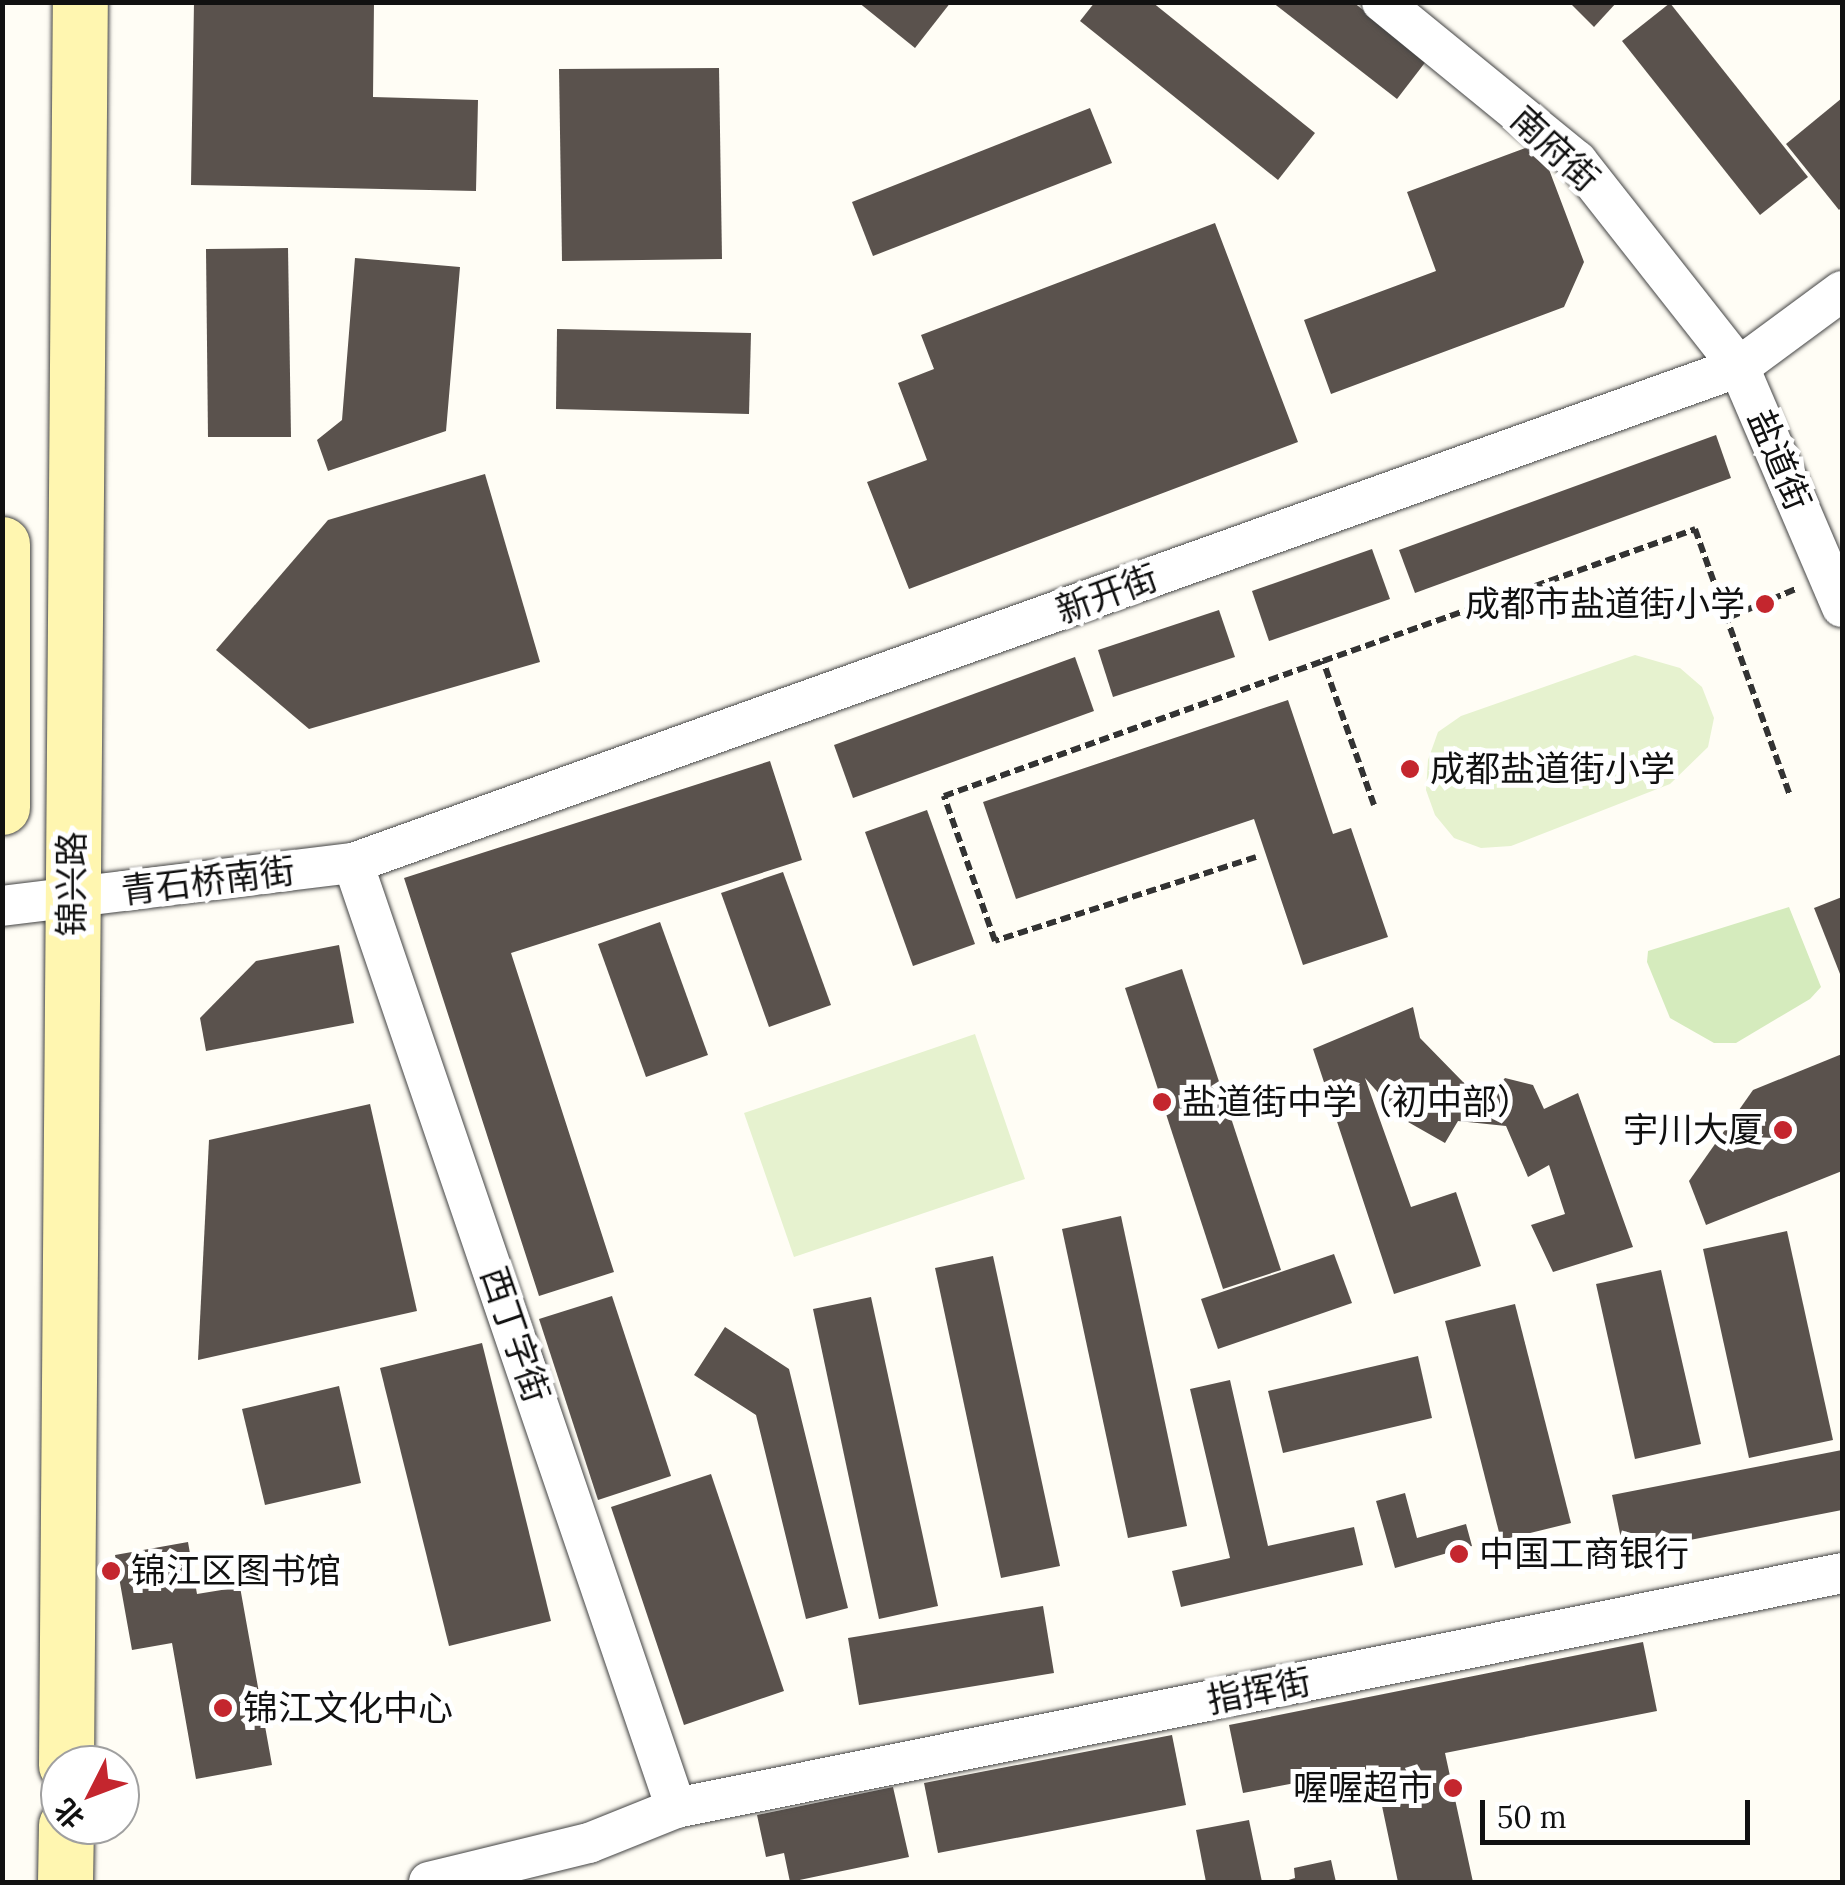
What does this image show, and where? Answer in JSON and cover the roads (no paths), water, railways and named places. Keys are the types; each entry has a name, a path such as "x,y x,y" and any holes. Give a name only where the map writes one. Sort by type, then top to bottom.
{"main road":[{"name":"锦兴路","path":"66,1745 80,2"},
{"path":"2,544 2,807"},
{"path":"65,1882 66,1845"}],"street":[{"name":"南府街","path":"1382,2 1577,161 1740,368"},
{"name":"新开街","path":"353,863 1740,368 1842,291"},
{"name":"盐道街","path":"1740,368 1835,590"},
{"name":"青石桥南街","path":"2,906 353,863"},
{"name":"西丁字街","path":"353,863 676,1808"},
{"name":"指挥街","path":"429,1882 589,1843 676,1808 1842,1573"}],"place":[{"name":"成都市盐道街小学","path":"1765,604"},
{"name":"成都盐道街小学","path":"1410,769"},
{"name":"盐道街中学（初中部）","path":"1162,1102"},
{"name":"宇川大厦","path":"1783,1130"},
{"name":"中国工商银行","path":"1459,1554"},
{"name":"锦江区图书馆","path":"111,1571"},
{"name":"锦江文化中心","path":"223,1708"},
{"name":"喔喔超市","path":"1453,1788"}]}
